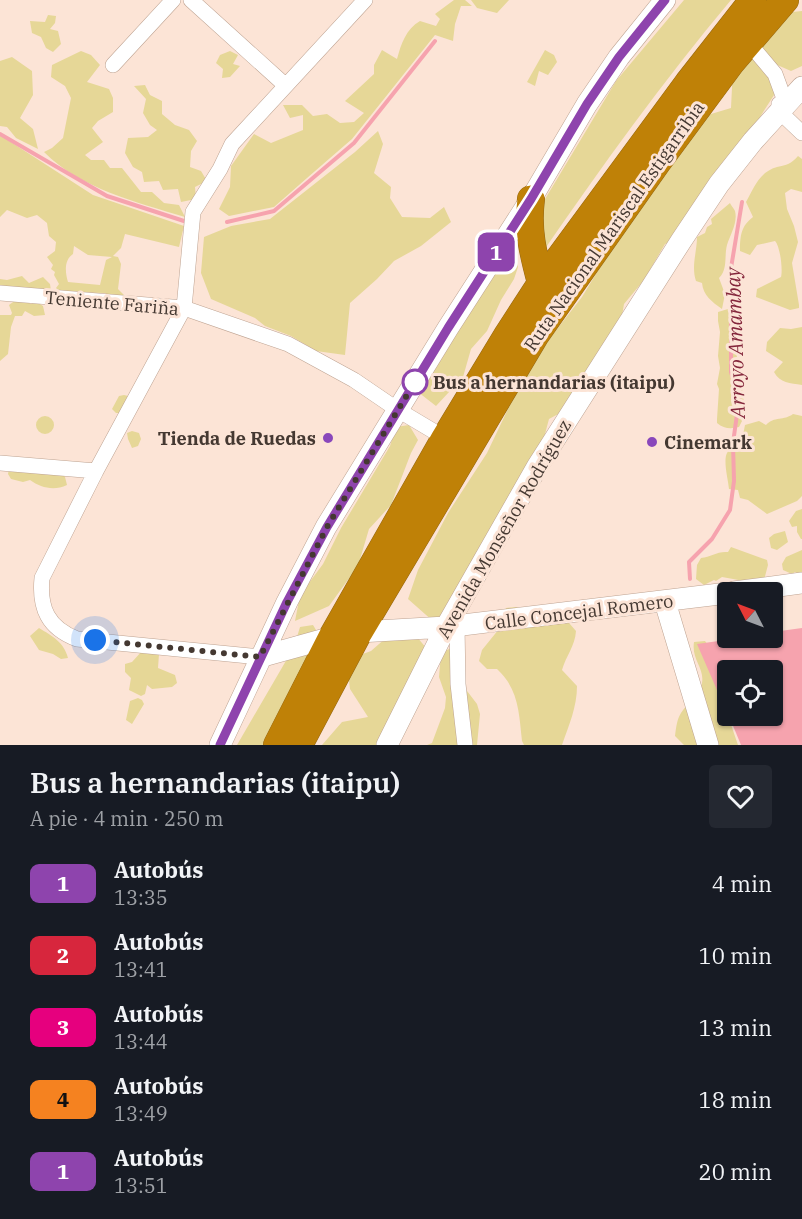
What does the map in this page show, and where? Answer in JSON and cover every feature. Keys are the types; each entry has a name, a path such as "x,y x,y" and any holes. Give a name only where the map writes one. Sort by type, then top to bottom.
{"highway":[{"name":"Ruta Nacional Mariscal Estigarribia","path":"277,745 332,637 445,438 541,283 688,83 753,0"},
{"name":"Ruta Nacional Mariscal Estigarribia","path":"299,745 359,632 535,336 657,163 748,42 785,0"},
{"path":"531,199 528,221 541,283"}],"street":[{"path":"113,65 173,0"},
{"path":"191,0 285,85"},
{"path":"260,657 76,639 64,634 51,622 43,609 40,595 42,578 96,471 184,308 193,212 220,169 232,144 364,0"},
{"path":"220,745 260,657 327,527 448,328 531,199 587,104 619,57 665,0"},
{"path":"748,42 776,74 791,97 802,133"},
{"name":"Avenida Monseñor Rodríguez","path":"387,745 537,467 719,184 791,97"},
{"name":"Teniente Fariña","path":"0,293 184,308 288,344 354,380 445,438"},
{"path":"0,463 96,471"},
{"path":"783,586 802,583"},
{"name":"Calle Concejal Romero","path":"677,609 717,596"},
{"path":"783,599 802,596"},
{"name":"Calle Concejal Romero","path":"260,657 359,632 717,606"},
{"path":"677,609 708,745"},
{"path":"451,626 465,745"}],"shaded area":[{"path":"454,0 465,0 472,6 461,6 455,24 453,41 435,35 352,139 274,207 229,216 219,209 230,187 231,166 254,134 271,143 303,130 303,115 290,118 283,105 302,105 313,116 327,114 340,123 354,122 364,113 345,101 374,74 374,65 382,50 397,59 402,42 411,28 420,21 436,26 440,19 435,14"},
{"path":"471,0 509,0 497,13 477,8"},
{"path":"684,0 731,0 681,61 542,253 542,204 616,81"},
{"path":"802,11 802,66 791,71 775,64 757,47 783,13"},
{"path":"48,15 56,16 55,23 50,29 58,31 61,44 53,52 46,48 41,37 32,33 30,21 45,22"},
{"path":"545,50 554,55 557,62 548,75 539,71 535,86 527,82"},
{"path":"81,51 91,55 100,65 87,82 109,89 113,98 113,112 98,121 92,128 103,142 85,155 91,160 104,160 110,168 122,168 141,192 152,192 164,203 179,205 185,217 129,200 92,185 59,165 44,152 63,138 71,98 65,86 51,77 52,65"},
{"path":"230,51 238,55 233,64 240,66 230,77 222,78 223,69 216,63 220,55"},
{"path":"753,53 778,83 774,95 760,117 754,137 675,240 665,244 644,280 624,304 620,328 562,412 549,419 541,449 447,611 434,622 408,599 418,570 448,513 487,453 519,386 550,338 582,297 625,226 701,117 731,108 733,67"},
{"path":"12,57 32,71 33,95 20,118 33,129 38,149 16,138 7,127 0,126 0,61"},
{"path":"145,85 150,95 162,101 162,114 175,125 189,130 197,141 191,151 190,167 201,171 207,181 195,187 196,199 181,202 178,189 163,190 159,181 144,182 142,172 133,167 125,153 128,138 148,137 157,130 150,125 143,113 146,99 134,86"},
{"path":"378,131 383,144 374,173 391,187 390,198 402,217 430,218 444,207 451,222 421,246 394,261 350,303 345,355 316,351 291,336 265,326 255,318 211,299 201,273 204,237 231,226 270,219"},
{"path":"0,135 93,195 184,226 179,247 125,234 121,248 113,256 118,257 121,264 118,289 124,298 111,297 105,293 60,292 56,288 59,284 54,275 55,272 51,269 53,265 47,257 55,251 56,242 49,236 47,223 37,215 27,218 7,210 0,217","holes":["74,246 88,255 112,257 106,260 100,285 68,282 66,266 73,254"]},
{"path":"798,156 802,159 802,192 791,189 785,193 787,209 798,242 792,263 799,308 790,310 756,297 757,289 781,277 781,258 775,241 757,245 750,255 740,251 740,246 744,228 753,217 746,202 758,181 771,169 789,164"},
{"path":"730,203 735,211 735,220 727,245 724,271 719,278 725,294 722,309 706,295 702,283 696,281 694,264 697,237 705,233 707,227 712,224 711,219"},
{"path":"514,254 518,267 514,279 501,300 487,331 471,349 463,377 436,406 418,392 504,255"},
{"path":"22,276 29,283 43,277 50,284 51,291 0,289 0,279 7,280"},
{"path":"24,300 31,304 35,301 43,306 45,315 34,316 25,311 22,316 15,316 11,327 8,354 0,361 0,315 11,315 9,305"},
{"path":"728,309 734,319 734,346 746,413 739,427 730,428 717,423 719,389 717,384 720,368 718,312"},
{"path":"802,327 802,385 779,378 774,372 783,362 766,351 767,342 780,328"},
{"path":"119,396 128,396 120,413 116,413 112,409"},
{"path":"793,414 802,416 802,496 797,501 767,514 748,500 740,498 738,490 729,489 726,456 738,436 743,435 745,425 759,421 766,425 772,420"},
{"path":"45,416 51,419 54,425 51,431 45,434 39,431 36,425 39,419"},
{"path":"409,425 418,440 391,505 369,529 358,566 329,606 295,621 300,595 323,564 341,528 390,446 396,427"},
{"path":"132,431 139,433 141,439 138,446 132,448 127,433"},
{"path":"9,469 61,472 67,485 48,488 30,480 23,482 11,479 8,474"},
{"path":"802,509 801,539 797,526 792,527 789,521 796,511"},
{"path":"785,531 788,542 777,550 771,548 769,538"},
{"path":"731,547 767,560 764,580 744,581 722,577 704,585 696,579 697,565 701,558 728,552"},
{"path":"802,550 802,576 783,570 782,564 786,557"},
{"path":"516,607 558,624 569,623 576,631 562,670 577,686 577,694 562,745 524,745 517,702 510,685 497,669 487,669 479,661 482,650 499,629 506,608"},
{"path":"313,625 322,640 269,745 237,745 294,647 300,627"},
{"path":"39,628 60,644 68,658 61,659 39,650 30,636"},
{"path":"802,628 802,745 741,745 733,726 783,726 783,660 717,660 717,690 697,644 717,641 717,648 783,648 783,631"},
{"path":"387,637 417,637 427,649 389,745 322,745 342,722 368,717 350,689 348,673 360,655 371,651"},
{"path":"705,641 711,649 717,666 717,726 731,726 738,745 684,745 675,736 683,709 701,687 702,675 695,655 694,642"},
{"path":"451,648 464,687 477,704 480,714 477,745 427,745 432,743 445,708 446,697 439,677 441,653"},
{"path":"142,651 159,654 158,668 175,675 177,683 172,687 152,689 147,685 145,694 141,696 129,690 131,678 125,672 125,664 132,662"},
{"path":"138,698 144,704 132,724 126,720 130,701"}],"waterway":[{"name":"Arroyo Amambay","path":"227,222 274,211 354,143 435,41"},
{"name":"Arroyo Amambay","path":"0,134 107,196 187,222"},
{"name":"Arroyo Amambay","path":"690,579 689,562 712,539 730,510 734,481 733,443 739,400 731,372 731,268 742,202"}],"bus line":[{"name":"1","path":"220,745 260,657 327,527 448,328 531,199 587,104 619,57 665,0"}],"place":[{"name":"Bus a hernandarias (itaipu)","path":"415,382"},
{"name":"Tienda de Ruedas","path":"328,438"},
{"name":"Cinemark","path":"652,442"}],"route":[{"path":"95,640 260,657 327,527 415,382"}]}
